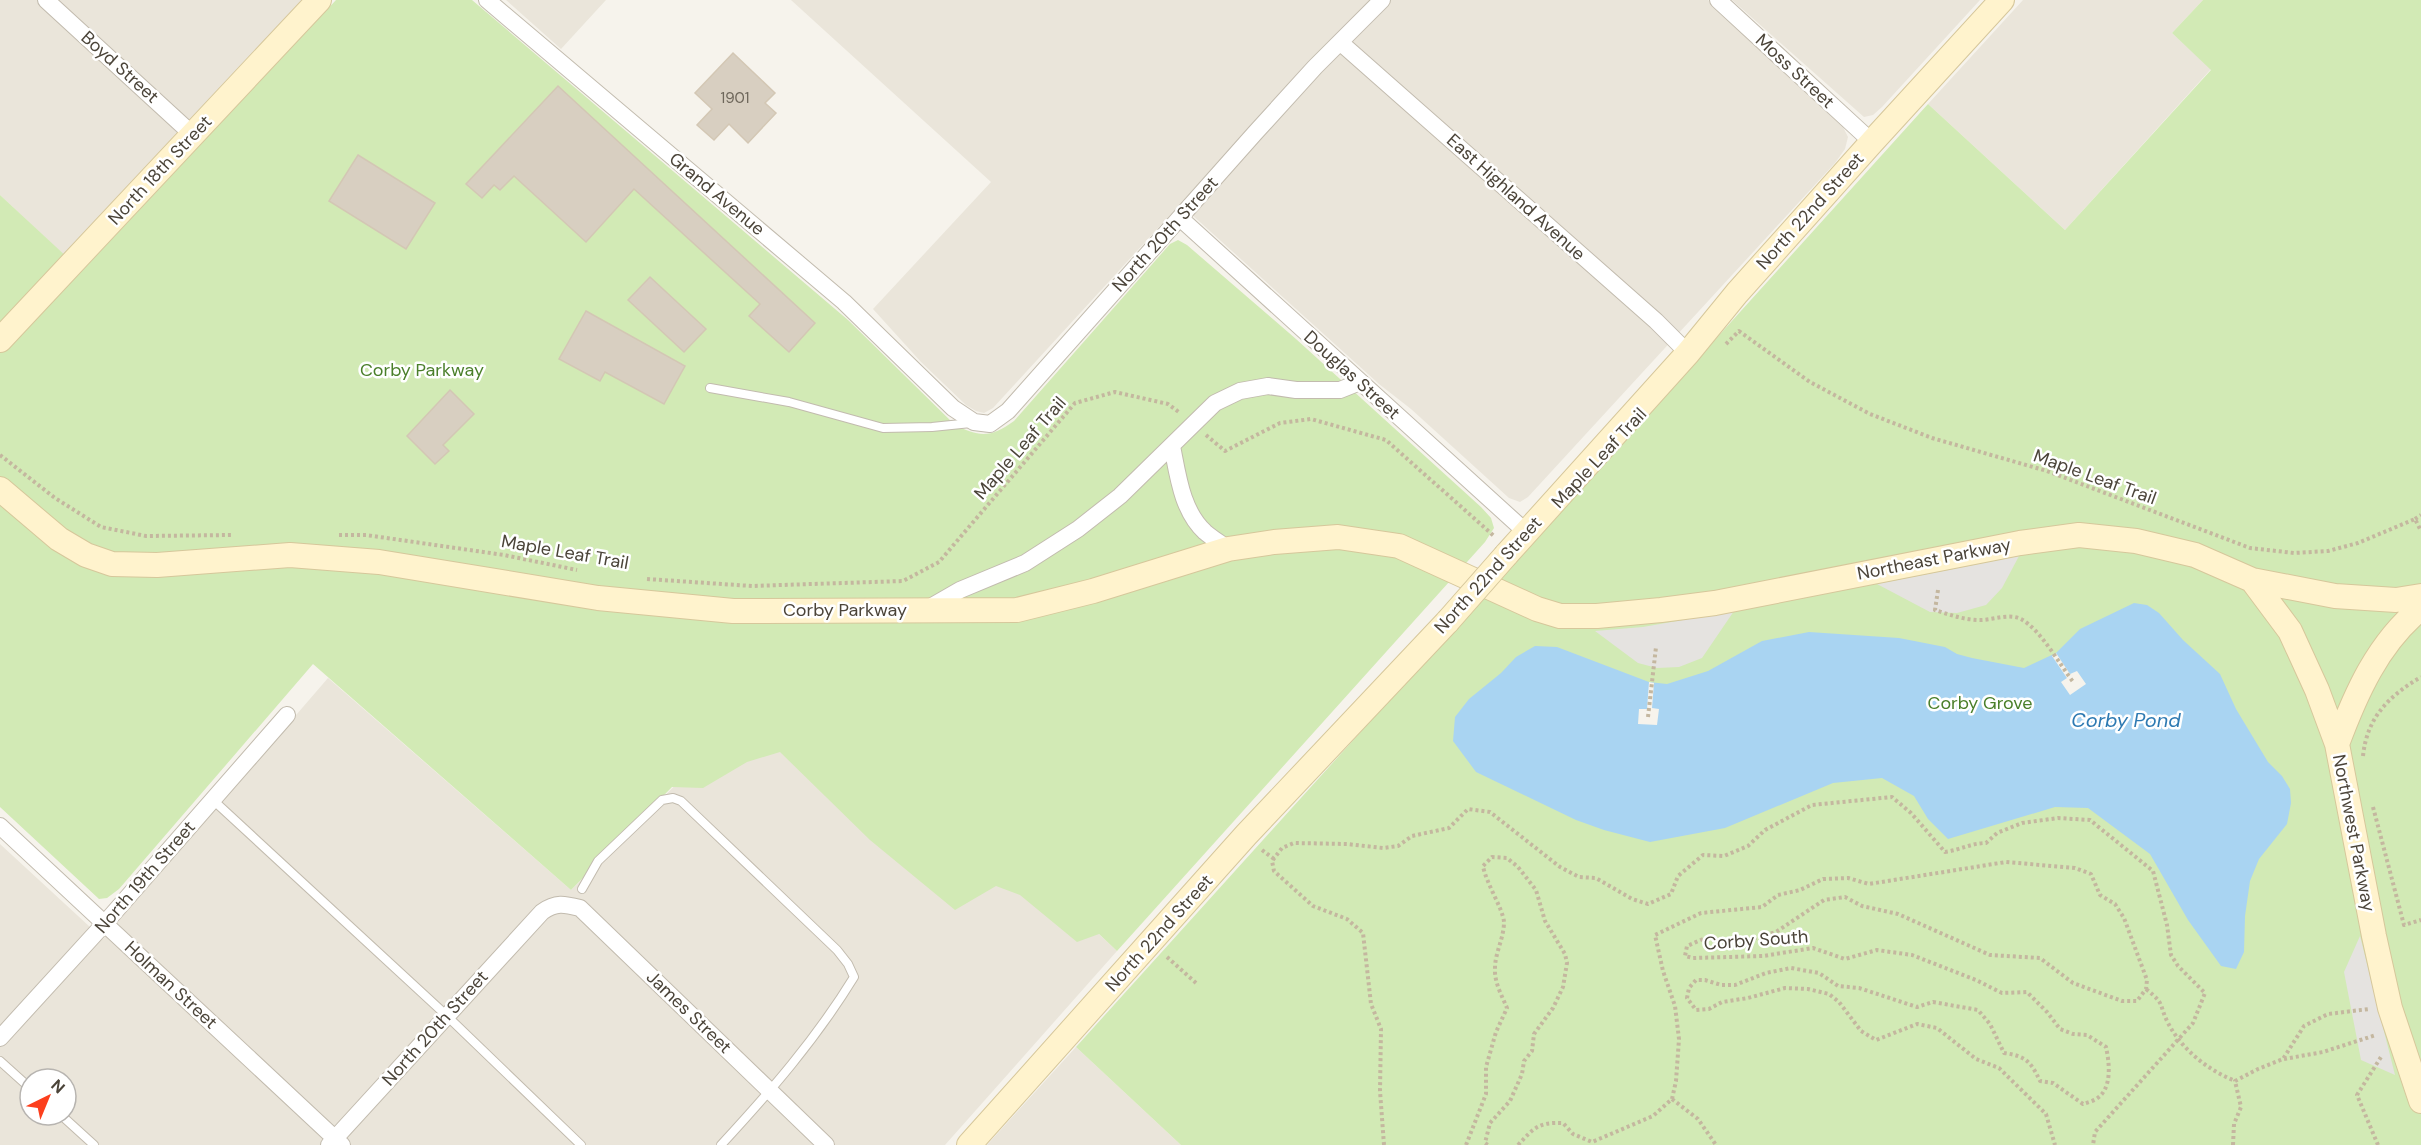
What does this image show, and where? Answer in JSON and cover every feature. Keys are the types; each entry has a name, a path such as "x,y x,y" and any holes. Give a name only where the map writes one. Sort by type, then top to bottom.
{"street":[{"name":"Boyd Street","path":"46,0 193,135"},
{"name":"North 18th Street","path":"0,340 319,0"},
{"name":"Grand Avenue","path":"487,0 844,302 953,408 974,422"},
{"name":"North 20th Street","path":"974,422 990,424 1008,411 1315,67 1382,0"},
{"name":"Moss Street","path":"1718,0 1872,142"},
{"name":"North 22nd Street","path":"969,1145 1246,835 1448,621 1688,353 1737,293 2002,0"},
{"name":"East Highland Avenue","path":"1341,43 1656,321 1688,353"},
{"name":"Douglas Street","path":"1180,218 1360,382 1514,546"},
{"path":"924,610 960,590 1025,562 1078,529 1120,496 1215,403 1240,391 1268,386 1296,390 1340,390 1360,382"},
{"path":"1172,446 1180,486 1189,512 1204,531 1228,549"},
{"name":"Corby Parkway","path":"0,489 59,539 86,555 112,564 157,565 290,555 380,562 598,598 734,611 1017,610 1093,591 1228,549 1274,542 1338,537 1399,546 1451,569"},
{"name":"Northeast Parkway","path":"1451,569 1537,609 1560,616 1597,616 1715,603 2020,543 2079,535 2136,541 2195,555 2252,580 2335,596 2396,600 2421,596"},
{"name":"Northwest Parkway","path":"2252,580 2290,631 2317,690 2337,744 2390,1008 2421,1101"},
{"path":"2337,744 2354,698 2378,656 2421,608"},
{"name":"North 19th Street","path":"0,1038 105,923 287,715"},
{"name":"Holman Street","path":"0,826 335,1143"},
{"name":"James Street","path":"542,912 551,905 560,903 580,908 826,1145"},
{"name":"North 20th Street","path":"335,1143 446,1015 542,912"}],"lane":[{"path":"710,388 789,402 883,428 932,427 974,422"},
{"path":"582,889 598,861 662,800 673,798 681,801 713,830 837,950 854,978 815,1036 771,1091 721,1145"},
{"path":"213,800 446,1015 581,1145"},
{"path":"0,1061 18,1077"},
{"path":"74,1127 94,1145"}],"path":[{"name":"Maple Leaf Trail","path":"1722,348 1739,331 1809,382 1870,414 1932,438 2047,471 2250,548 2294,553 2328,551 2358,543 2415,519"},
{"name":"Maple Leaf Trail","path":"636,578 752,586 903,581 939,562 1075,404 1115,392 1168,404 1225,451 1280,423 1311,418 1386,440 1514,546"},
{"path":"0,456 55,498 101,526 146,536 238,535"},
{"path":"2421,515 2415,519 2421,531"},
{"name":"Maple Leaf Trail","path":"331,535 366,535 389,538 504,555 580,571"},
{"path":"1938,590 1935,610 1962,618 1981,620 2007,616 2020,619 2035,630 2074,683"},
{"path":"1648,717 1656,647"},
{"path":"2362,764 2364,744 2372,721 2395,693 2421,677"},
{"path":"1384,1145 1380,1091 1381,1029 1371,1004 1363,933 1347,919 1314,906 1274,871 1272,861 1281,848 1294,843 1347,844 1383,848 1398,846 1412,836 1449,828 1468,809 1490,812 1560,867 1579,877 1596,878 1632,899 1648,904 1671,894 1678,876 1703,855 1725,856 1748,846 1765,830 1812,805 1892,797 1911,813 1945,852 1960,850 1972,843 1986,843 1997,833 2022,823 2058,818 2090,820 2153,871 2167,925 2171,955 2205,993 2193,1023 2095,1132 2093,1145"},
{"path":"2372,803 2404,925 2421,920"},
{"path":"1466,1145 1485,1094 1486,1067 1496,1032 1507,1008 1497,984 1495,968 1504,920 1486,880 1483,866 1492,857 1507,858 1518,867 1536,890 1545,921 1565,954 1567,963 1563,987 1553,1008 1534,1034 1532,1051 1524,1061 1522,1074 1510,1101 1490,1123 1485,1143 1488,1145"},
{"name":"Corby South","path":"1672,1099 1677,1081 1679,1039 1675,1006 1655,935 1701,913 1762,907 1778,895 1800,890 1823,879 1848,878 1869,884 2006,862 2075,868 2091,874 2100,895 2115,904 2120,911 2147,980 2146,989 2137,1000 2122,1001 2073,983 2040,958 1990,955 1898,914 1862,906 1845,897 1824,900 1776,932 1745,941 1703,939 1687,946 1685,956 1693,958 1763,956 1813,948 1845,959 1877,950 1912,955 1976,980 2002,993 2027,992 2060,1029 2073,1034 2087,1035 2106,1047 2109,1065 2107,1082 2101,1095 2083,1104 2053,1083 2040,1081 2033,1065 2019,1055 2004,1053 1990,1024 1978,1010 1933,1002 1917,1007 1859,987 1838,986 1819,973 1791,968 1766,973 1735,985 1696,980 1689,988 1687,998 1696,1010 1709,1009 1722,1002 1785,988 1808,989 1829,994 1839,1002 1861,1031 1876,1040 1917,1024 1937,1028 1976,1059 1999,1068 2046,1114 2055,1145"},
{"path":"1167,957 1196,983"},
{"path":"2146,989 2162,1002 2167,1021 2178,1039 2216,1073 2235,1081"},
{"path":"2283,1059 2304,1026 2328,1014 2369,1009"},
{"path":"2235,1081 2283,1059 2323,1052 2376,1035"},
{"path":"2378,1145 2358,1095 2381,1057"},
{"path":"2233,1145 2234,1124 2241,1107 2235,1081"},
{"path":"1518,1145 1536,1126 1549,1122 1563,1123 1573,1134 1592,1142 1653,1116 1672,1099 1698,1119 1716,1145"}],"shaded area":[{"path":"0,0 302,0 65,256 0,195"},
{"path":"506,0 606,0 561,49"},
{"path":"791,0 1708,0 1842,125 1848,137 1845,149 1835,163 1528,497 1520,502 1509,498 1180,204 993,408 984,413 966,405 921,362 873,309 991,182"},
{"path":"1732,0 1980,0 1882,107 1873,115 1864,117"},
{"path":"2023,0 2203,0 2172,33 2211,69 2065,230 1928,104"},
{"path":"2019,556 2002,588 1986,605 1957,613 1930,612 1877,584"},
{"path":"1734,611 1702,658 1679,667 1657,668 1638,663 1595,631 1643,627"},
{"path":"328,678 571,890 757,703 1003,845 1117,951 945,1145 0,1145 0,844 103,939"},
{"path":"2360,936 2395,1075 2361,1060 2344,972"},
{"path":"1076,1047 1181,1145 987,1145"}],"green space":[{"name":"Corby Parkway","path":"336,0 472,0 848,320 955,425 971,432 992,433 1014,421 1170,244 1178,240 1187,245 1296,339 1481,507 1491,518 1494,528 1485,542 1117,951 1099,934 1077,942 1020,895 996,886 955,910 870,840 780,752 747,762 703,788 672,787 571,890 313,664 119,889 107,898 99,899 0,807 0,195 82,271"},
{"name":"Corby Grove","path":"2203,0 2421,0 2421,1145 1181,1145 1076,1047 1928,104 2065,230 2211,70 2172,33"}],"water":[{"name":"Corby Pond","path":"2134,603 2147,605 2159,613 2183,640 2220,674 2236,709 2268,762 2282,776 2290,789 2291,803 2287,824 2259,859 2250,881 2245,916 2244,952 2236,969 2221,966 2188,920 2150,854 2088,808 2055,807 1948,839 1928,819 1914,796 1882,778 1833,783 1725,828 1650,842 1576,820 1476,772 1453,741 1455,717 1469,699 1501,673 1516,657 1535,646 1557,647 1649,682 1667,684 1708,671 1762,641 1809,632 1899,638 1945,647 1957,654 1972,658 2024,668 2056,653 2080,629"}],"pier":[{"path":"2056,653 2070,674 2077,671 2086,684 2070,695 2061,682 2067,678 2052,656"},
{"path":"1649,682 1654,683 1652,708 1659,709 1657,725 1638,724 1639,709 1647,709"}],"building":[{"path":"733,53 775,93 765,103 776,113 748,143 729,124 714,140 697,125 712,109 695,93"},
{"path":"558,86 815,323 789,352 749,316 760,304 634,189 586,242 514,176 500,190 494,185 482,198 466,184"},
{"path":"358,155 435,203 406,249 329,201"},
{"path":"650,277 706,329 684,352 628,300"},
{"path":"586,311 685,366 664,404 605,372 600,381 559,359"},
{"path":"450,390 474,414 443,445 449,451 435,464 407,436"}]}
